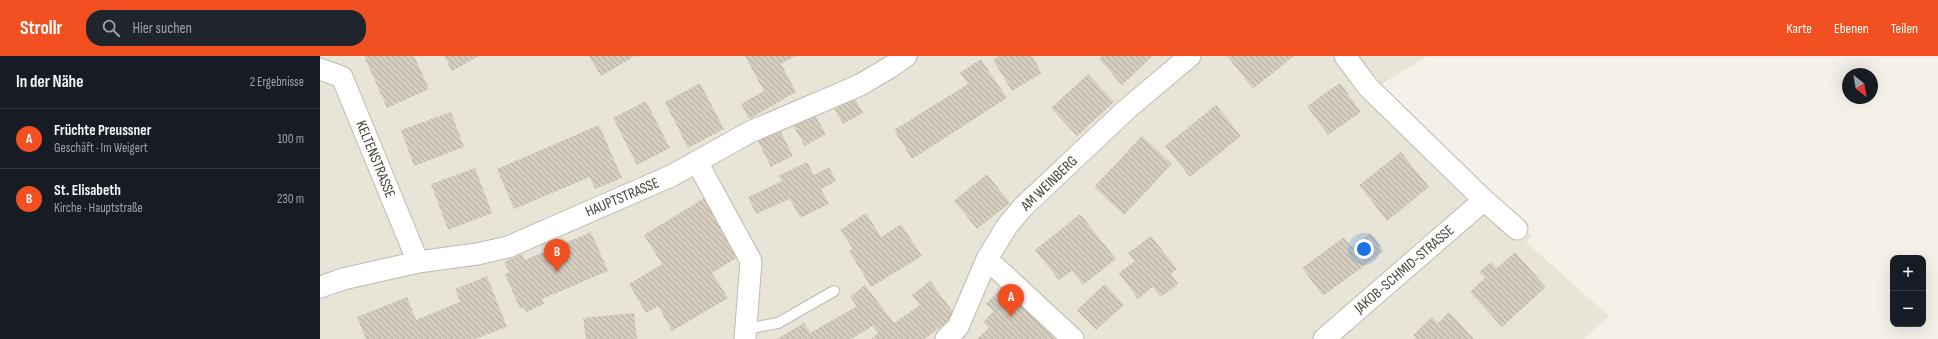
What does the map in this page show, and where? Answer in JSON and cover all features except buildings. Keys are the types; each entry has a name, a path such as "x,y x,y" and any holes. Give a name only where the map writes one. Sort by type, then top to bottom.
{"street":[{"name":"HAUPTSTRASSE","path":"320,287 343,279 418,262 477,254 508,247 671,176 750,132 860,85 906,56"},
{"name":"AM WEINBERG","path":"946,339 958,326 987,259 1007,226 1023,207 1127,109 1190,56"},
{"path":"1345,56 1368,87 1484,200 1517,229"},
{"name":"KELTENSTRASSE","path":"320,69 342,76 418,262"},
{"path":"697,162 751,261 746,334"},
{"name":"JAKOB-SCHMID-STRASSE","path":"1324,339 1484,200"},
{"path":"987,259 1073,339"}],"lane":[{"path":"746,334 778,323 834,291"}],"shaded area":[{"path":"320,56 1427,56 1377,87 1532,235 1526,242 1609,316 1584,339 320,339"}],"place":[{"name":"St. Elisabeth","path":"557,272"},
{"name":"Früchte Preussner","path":"1011,317"}]}
